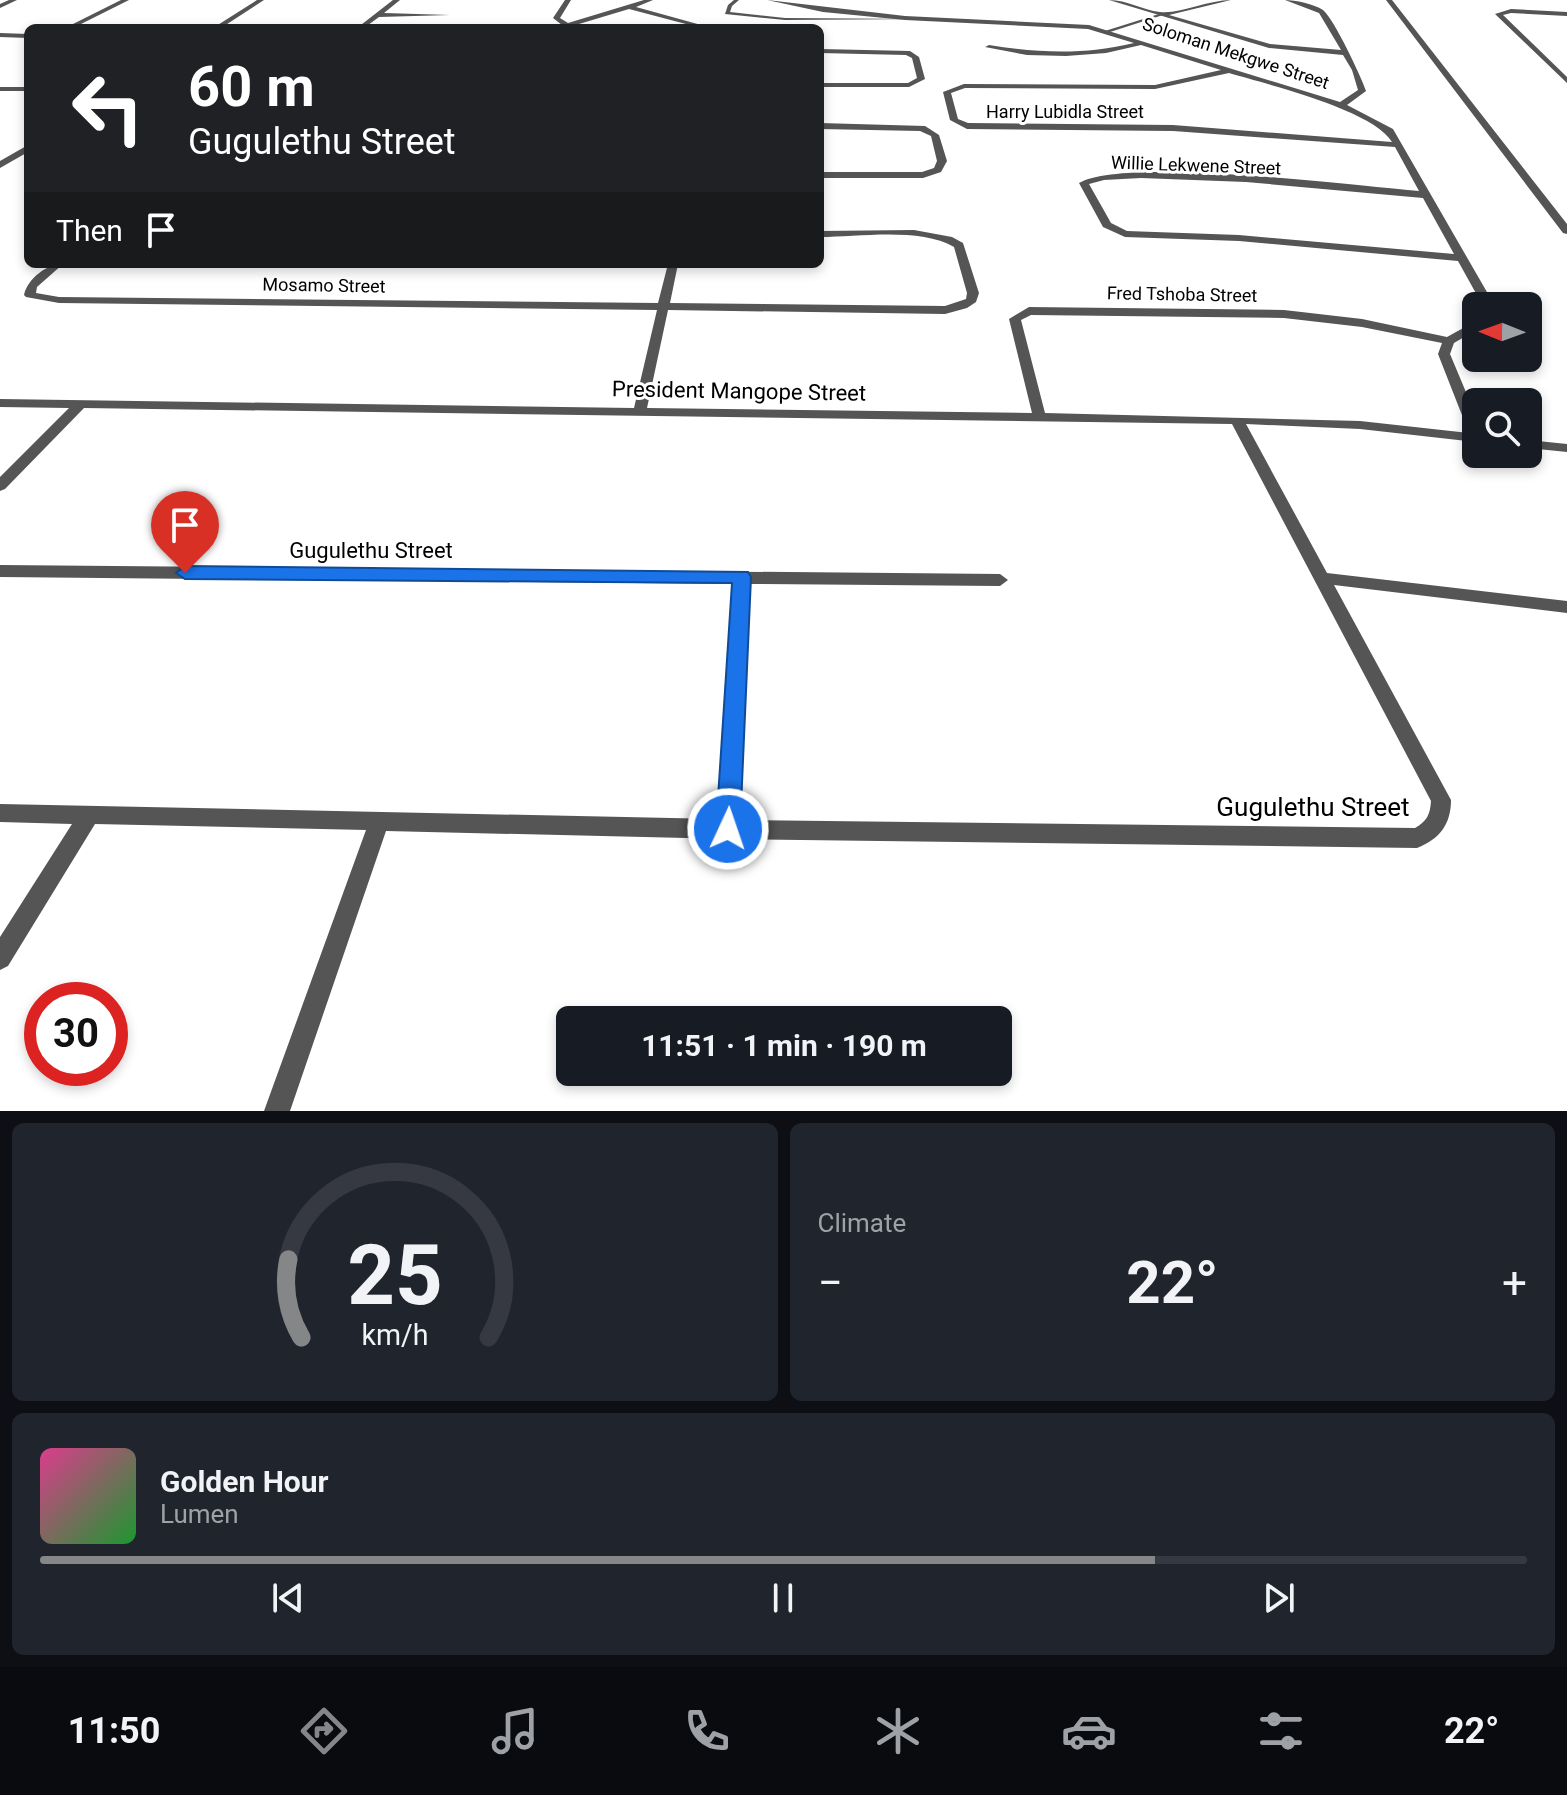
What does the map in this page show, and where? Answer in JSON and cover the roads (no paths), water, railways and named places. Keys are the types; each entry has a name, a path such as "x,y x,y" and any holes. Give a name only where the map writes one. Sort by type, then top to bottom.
{"street":[{"path":"0,6 14,0"},
{"path":"76,24 126,0"},
{"path":"222,24 261,0"},
{"path":"365,24 397,0"},
{"path":"561,24 556,16 568,0"},
{"path":"573,24 650,0"},
{"path":"1112,0 1278,48 1345,53"},
{"path":"1161,15 1224,0"},
{"path":"1288,0 1321,12 1363,86 1358,96 1341,105"},
{"path":"1389,0 1567,231"},
{"name":"Soloman Mekgwe Street","path":"776,1 921,19 1068,24 1108,31 1341,105 1383,124 1481,292"},
{"path":"629,7 694,24"},
{"path":"1566,80 1498,14 1511,11 1567,14"},
{"path":"377,15 447,15"},
{"path":"0,35 24,36"},
{"path":"989,47 1025,52 1104,52 1145,42"},
{"path":"824,51 907,53 915,57 921,79 909,85 824,85"},
{"name":"Harry Lubidla Street","path":"1232,70 1155,87 964,86 947,92 954,120 967,126 1173,128 1398,145"},
{"path":"0,89 24,89"},
{"path":"824,126 922,128 935,135 942,161 938,170 923,175 824,175"},
{"path":"0,165 24,150"},
{"name":"Willie Lekwene Street","path":"1427,195 1193,178 1109,177 1084,183 1107,225 1125,234 1239,238 1461,258"},
{"path":"664,308 945,310 963,306 972,300 966,269 954,241 929,235 824,234"},
{"name":"Mosamo Street","path":"53,268 32,286 30,295 59,300 664,308"},
{"path":"640,411 672,268"},
{"name":"Fred Tshoba Street","path":"1039,416 1015,319 1029,311 1284,314 1362,323 1449,341"},
{"path":"1462,333 1449,341 1444,354 1462,403"},
{"name":"President Mangope Street","path":"0,403 1237,420 1360,425 1462,434"},
{"path":"0,486 81,404"},
{"name":"Gugulethu Street","path":"0,813 728,829 1417,838 1435,828 1441,817 1441,800 1237,420"},
{"path":"1542,445 1567,448"},
{"name":"Gugulethu Street","path":"0,571 1000,580"},
{"path":"728,829 742,577"},
{"path":"1323,578 1567,607"},
{"path":"0,958 89,815"},
{"path":"277,1111 379,822"}],"lane":[{"path":"737,0 730,5 727,13 809,19 921,19"},
{"path":"1108,31 1161,15"},
{"path":"788,24 809,19"}]}
